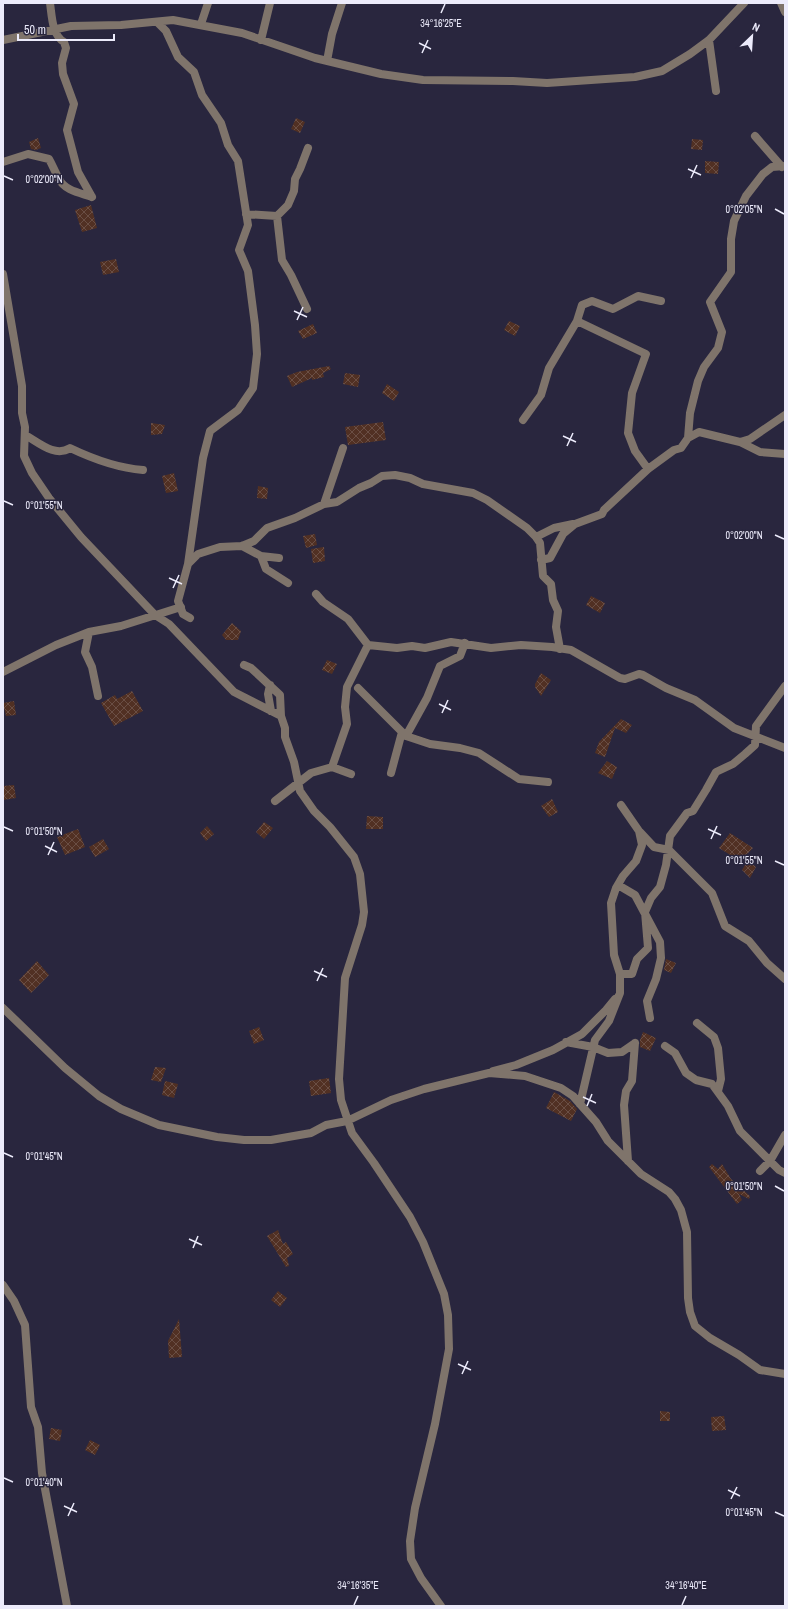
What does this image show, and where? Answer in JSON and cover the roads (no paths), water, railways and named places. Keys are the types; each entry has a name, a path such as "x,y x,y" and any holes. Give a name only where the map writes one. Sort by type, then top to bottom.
{"street":[{"path":"3,162 28,154 49,159 55,168 58,179 63,186 92,197 82,182 78,172 67,130 74,104 63,74 62,63 66,48 64,42 58,38 54,29 50,3"},
{"path":"201,24 208,3"},
{"path":"261,40 270,3"},
{"path":"327,61 332,34 342,3"},
{"path":"3,40 71,26 121,25 173,20 201,24 242,33 327,61 381,74 423,80 547,83 635,77 662,71 709,40 744,3"},
{"path":"781,3 785,12"},
{"path":"157,22 166,31 178,57 194,72 202,95 221,123 228,145 238,161 248,225 239,250 248,271 257,354 253,388 238,410 210,432 203,458 188,564 178,601 183,614 190,618"},
{"path":"709,40 716,91"},
{"path":"755,136 783,166"},
{"path":"246,214 277,216 288,205 294,191 295,179 308,148"},
{"path":"688,438 690,413 698,382 704,367 718,348 722,332 710,302 731,272 731,239 734,221 746,196 763,174 772,168 783,166"},
{"path":"277,216 282,260 291,274 307,309"},
{"path":"3,274 22,386 22,413 25,427 24,456 32,473 49,498 81,537 155,615 169,624 234,692 281,716"},
{"path":"523,420 541,395 550,368 577,321 582,305 592,301 613,309 638,296 661,301"},
{"path":"577,321 646,354 632,393 628,433 635,451 648,469"},
{"path":"740,442 750,439 785,415"},
{"path":"536,537 554,528 575,524 602,514 604,510 648,469 674,450 681,448 688,438 699,432 740,442 760,452 785,454"},
{"path":"25,434 50,450 64,452 70,448 89,457 128,469 142,470"},
{"path":"324,504 343,448"},
{"path":"188,564 198,554 220,546 242,546 254,541 267,528 295,518 324,504 337,502 382,476 395,475 410,478 423,484 473,493 487,500 527,528 536,537 540,543 543,576 551,584 553,600 558,611 556,626 560,649"},
{"path":"541,560 550,558 563,534 575,524"},
{"path":"242,546 261,556 279,558"},
{"path":"261,556 266,569 288,583"},
{"path":"316,594 323,602 348,619 368,645 397,648 412,646 425,648 452,642 491,648 521,645 571,650 620,678 625,679 639,674 644,675 666,688 695,700 734,728 785,748"},
{"path":"3,672 56,645 89,632 121,626 181,607"},
{"path":"89,632 85,652 92,667 98,696"},
{"path":"391,773 404,734 427,698 440,666 460,656 465,643"},
{"path":"332,767 347,724 345,707 346,687 368,645"},
{"path":"244,665 251,668 280,695 281,716 285,728 285,737 294,762 300,791 314,811 330,827 354,857 360,874 364,912 362,925 345,978 339,1079 341,1100 352,1133 410,1217 423,1242 444,1294 448,1315 449,1349 435,1424 415,1508 410,1541 411,1559 421,1578 441,1606"},
{"path":"270,685 268,694 271,711"},
{"path":"620,974 632,974 638,959 648,948 645,912 651,898 660,887 669,850 670,836 687,813 693,811 716,772 733,764 746,754 754,745 756,726 785,686"},
{"path":"358,688 404,734 430,744 460,748 478,753 519,779 548,782"},
{"path":"275,801 298,781 311,773 332,767 351,774"},
{"path":"621,805 639,831 654,847 669,850 712,893 725,926 749,941 767,963 785,979"},
{"path":"580,1104 595,1040 609,1021 620,993 620,974 614,955 611,903 623,876 636,861 642,845 639,831"},
{"path":"618,885 635,895 660,942 661,958 656,979 647,1001 650,1018"},
{"path":"3,1008 65,1068 99,1096 121,1109 160,1125 217,1138 271,1140 311,1133 326,1125 347,1121 391,1100 424,1089 516,1065 553,1050 582,1034 606,1010 620,993"},
{"path":"697,1023 714,1037 718,1048 721,1079 718,1091"},
{"path":"566,1042 593,1047 608,1053 622,1052 635,1043 632,1082 626,1091 624,1105 628,1161"},
{"path":"665,1046 675,1053 686,1073 696,1080 712,1084 728,1106 740,1131 779,1170 785,1173"},
{"path":"489,1073 525,1076 561,1088 573,1096 596,1122 608,1141 641,1174 669,1192 681,1210 687,1232 688,1298 690,1312 695,1326 710,1338 739,1355 760,1370 785,1374"},
{"path":"760,1171 770,1161 785,1135"},
{"path":"3,1285 14,1301 25,1324 31,1407 38,1427 42,1472 67,1606"}]}
